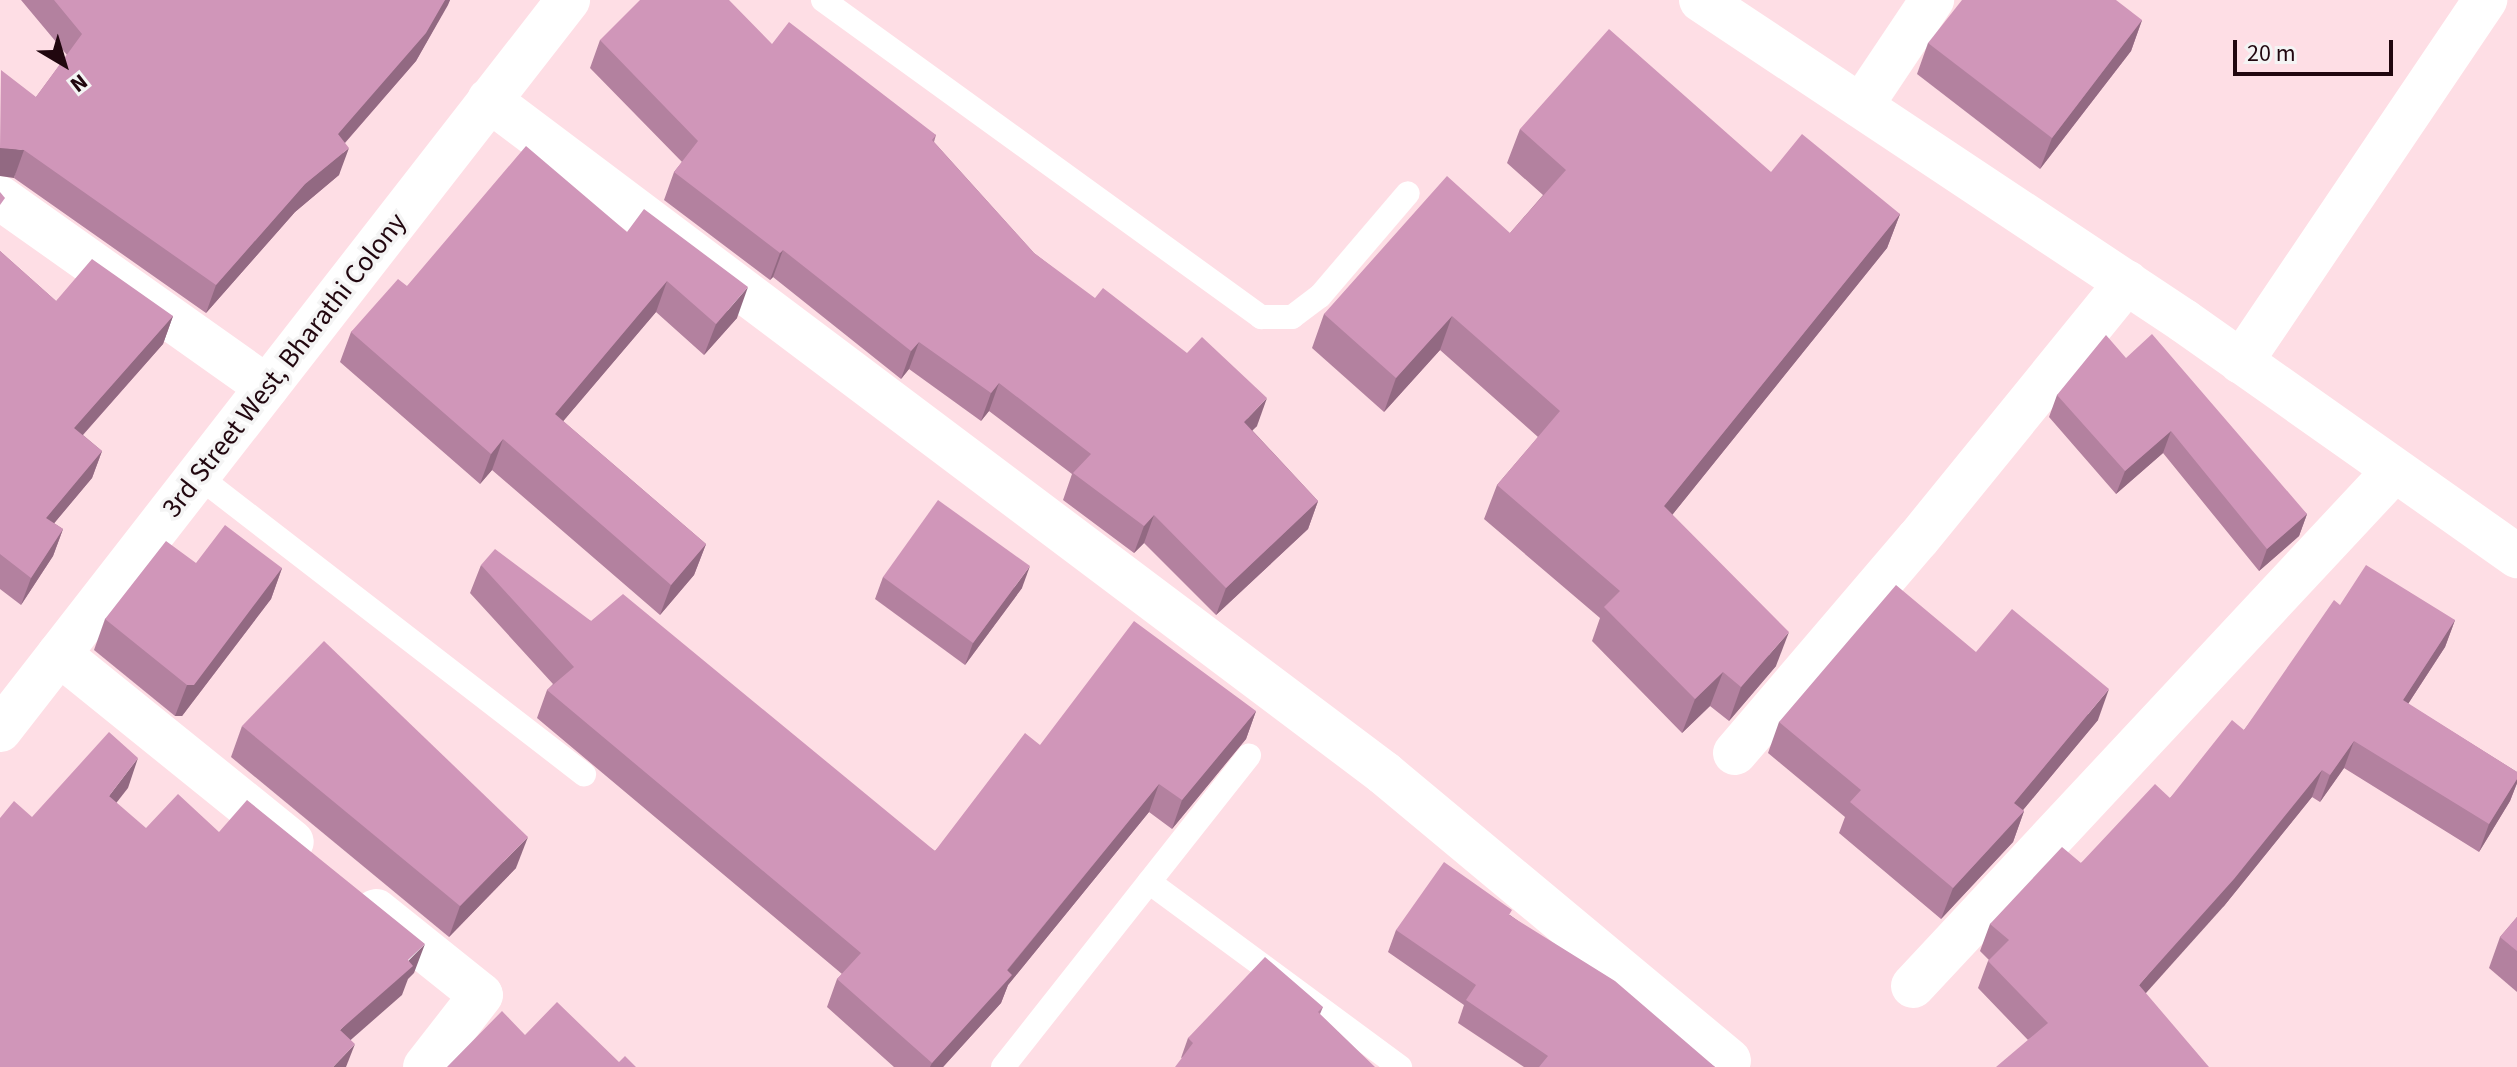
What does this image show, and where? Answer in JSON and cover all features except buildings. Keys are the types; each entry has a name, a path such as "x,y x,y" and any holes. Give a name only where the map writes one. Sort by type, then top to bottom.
{"street":[{"name":"3rd Street West, Bharathi Colony","path":"0,730 568,0"},
{"path":"1701,0 2127,282 2517,556"},
{"path":"1861,106 1932,0"},
{"path":"2241,362 2485,0"},
{"path":"489,100 1384,773 1729,1060"},
{"path":"0,198 267,387"},
{"path":"1735,753 1918,539 2127,282"},
{"path":"1913,986 2394,471"},
{"path":"59,654 481,995 425,1067"}],"lane":[{"path":"823,0 1261,317 1292,317 1320,296 1408,193"},
{"path":"198,476 584,774"},
{"path":"1003,1067 1249,755"},
{"path":"1149,882 1400,1067"}]}
